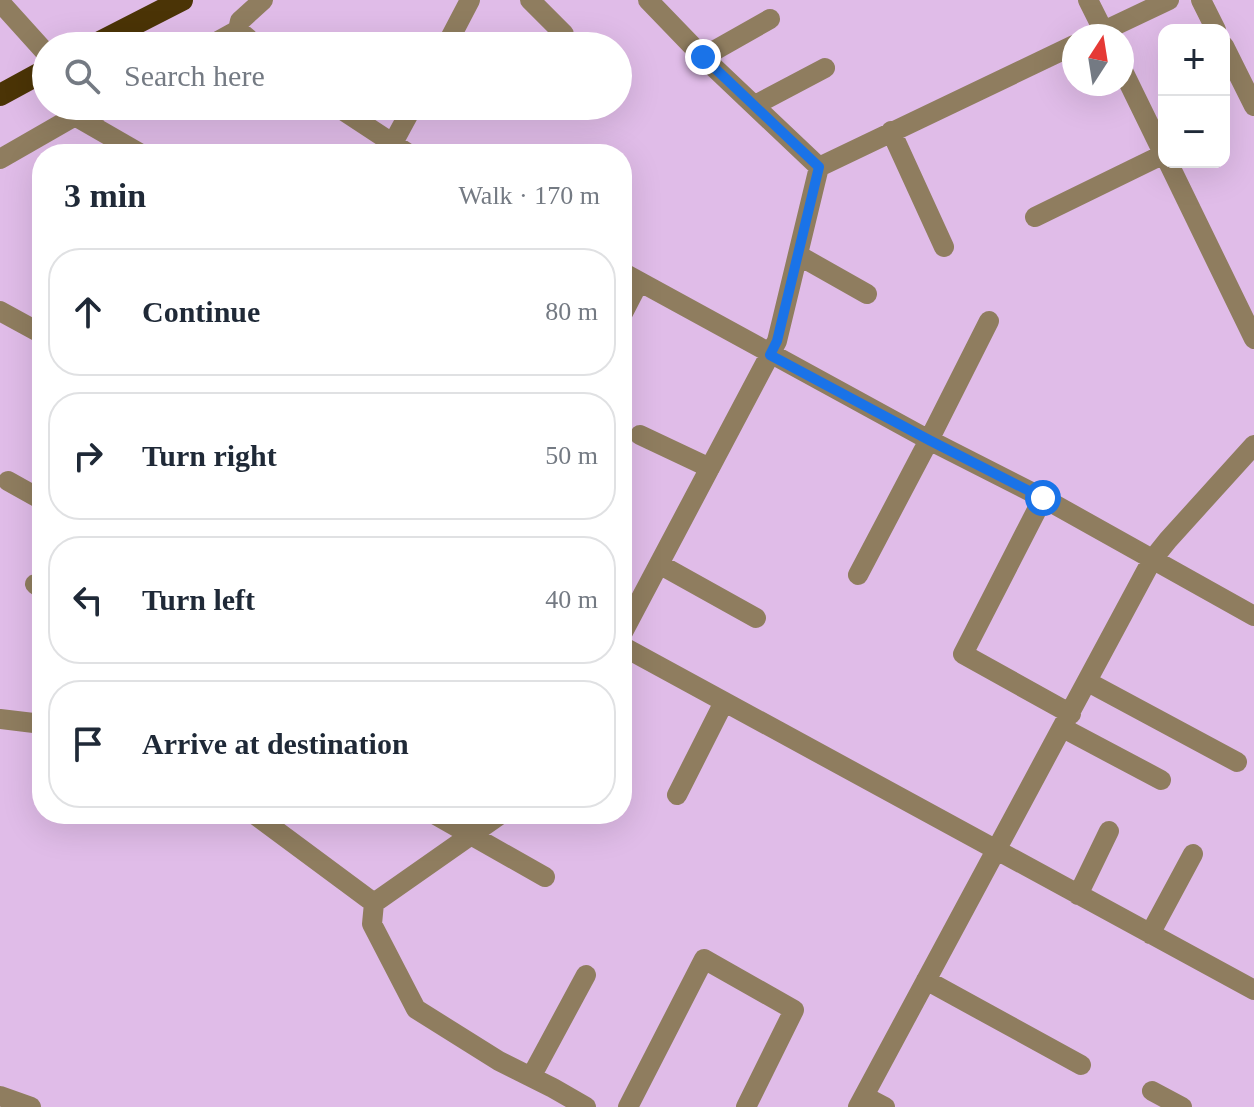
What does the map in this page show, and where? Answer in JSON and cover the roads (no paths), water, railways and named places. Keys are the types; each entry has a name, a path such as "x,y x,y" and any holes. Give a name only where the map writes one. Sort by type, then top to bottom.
{"highway":[{"path":"119,32 182,0"},
{"path":"0,95 32,78"}],"street":[{"path":"234,32 240,21 263,0"},
{"path":"453,32 470,0"},
{"path":"530,0 562,32"},
{"path":"648,0 819,167"},
{"path":"1088,0 1097,24"},
{"path":"1121,24 1169,0"},
{"path":"1201,0 1213,24"},
{"path":"0,2 32,37"},
{"path":"703,57 770,19"},
{"path":"819,167 1062,51"},
{"path":"1230,58 1254,106"},
{"path":"755,105 825,68"},
{"path":"1134,94 1158,143"},
{"path":"41,144 70,120"},
{"path":"82,120 124,144"},
{"path":"355,120 387,144"},
{"path":"399,144 408,120"},
{"path":"891,131 944,247"},
{"path":"0,159 32,151"},
{"path":"1035,217 1158,158"},
{"path":"632,615 777,341 819,167"},
{"path":"1171,168 1254,339"},
{"path":"798,255 867,294"},
{"path":"632,278 770,355 1043,498 1254,616"},
{"path":"0,311 32,329"},
{"path":"858,575 989,321"},
{"path":"640,435 710,468"},
{"path":"885,1107 861,1101 1152,560 1254,445"},
{"path":"8,481 32,494"},
{"path":"1043,498 963,654 1161,780"},
{"path":"659,564 756,618"},
{"path":"632,651 1254,990"},
{"path":"1088,682 1237,762"},
{"path":"677,795 724,702"},
{"path":"0,719 32,723"},
{"path":"267,824 374,903"},
{"path":"452,824 545,877"},
{"path":"487,824 374,903 372,924 416,1009 499,1061 586,1107"},
{"path":"1078,895 1109,831"},
{"path":"1150,934 1193,854"},
{"path":"628,1107 704,959 794,1010 746,1107"},
{"path":"531,1077 586,975"},
{"path":"926,980 1081,1065"},
{"path":"1152,1091 1182,1107"},
{"path":"0,1096 31,1107"}]}
